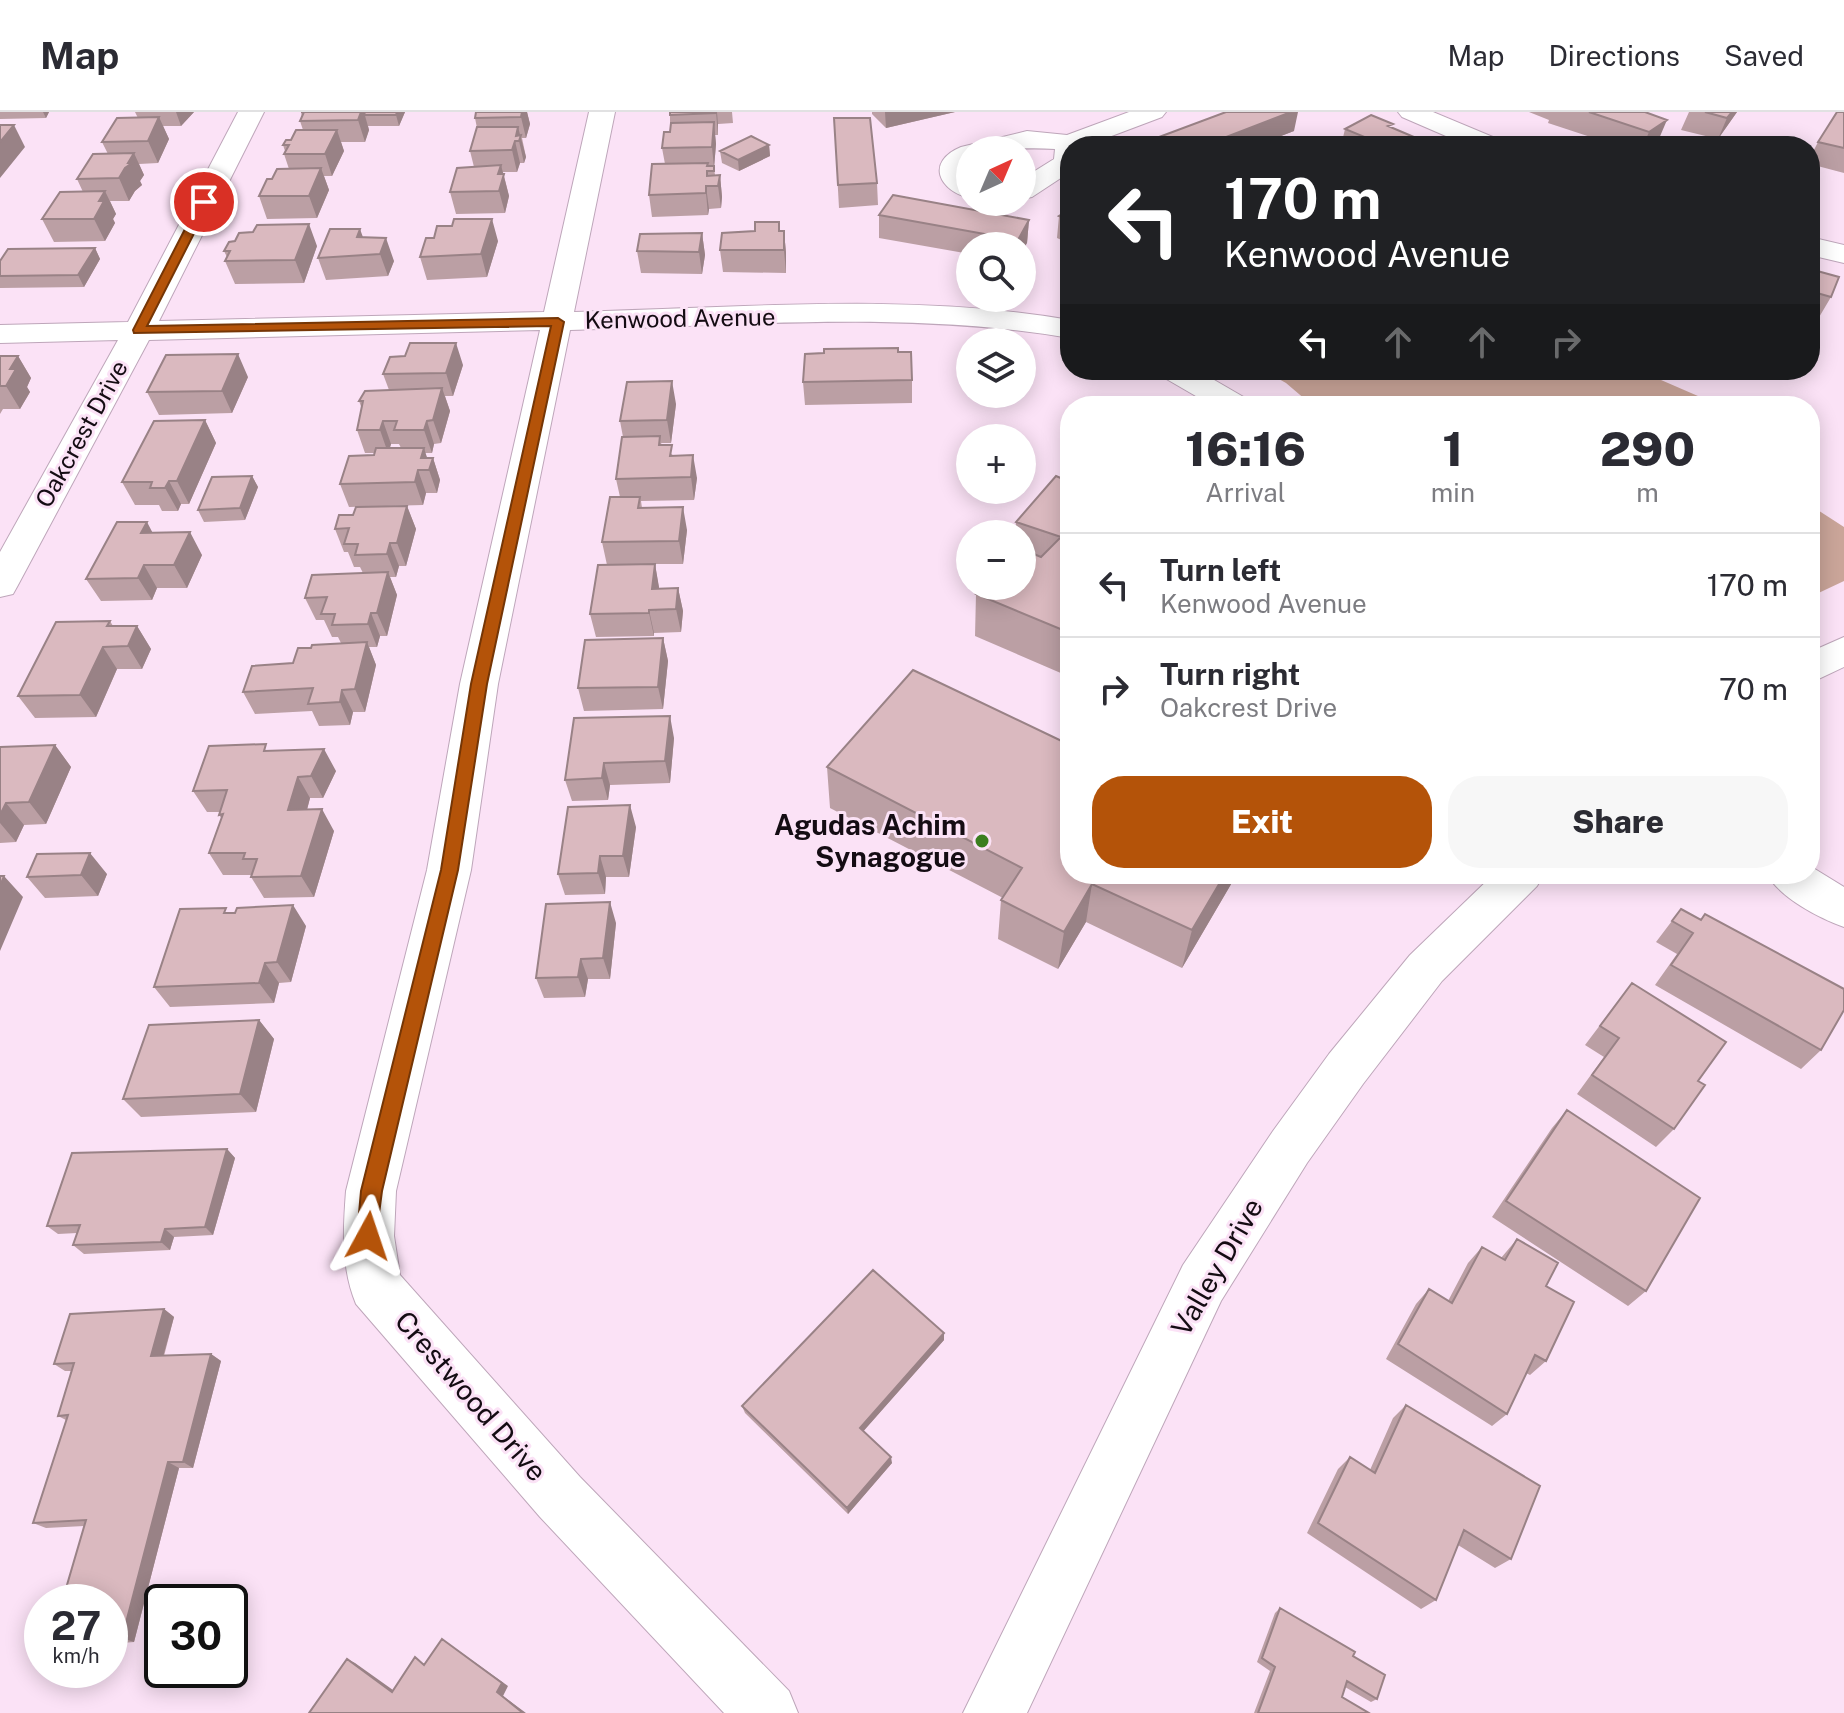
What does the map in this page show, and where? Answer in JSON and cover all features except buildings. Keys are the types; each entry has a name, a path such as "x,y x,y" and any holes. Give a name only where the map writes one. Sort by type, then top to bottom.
{"street":[{"name":"Oakcrest Drive","path":"0,585 139,330 251,112"},
{"name":"Crestwood Drive","path":"602,112 479,684 449,870 371,1191 370,1249 375,1286 385,1298 560,1497 767,1713"},
{"path":"1088,136 1153,112"},
{"path":"1411,112 1467,136"},
{"path":"1036,140 1060,142"},
{"path":"956,160 952,170 956,183"},
{"path":"1036,182 1060,167"},
{"path":"1820,248 1844,254"},
{"name":"Kenwood Avenue","path":"0,334 957,314 1060,328"},
{"path":"1191,380 1219,396"},
{"path":"1820,663 1844,650"},
{"name":"Valley Drive","path":"994,1713 1202,1283 1290,1147 1373,1035 1426,968 1512,884"},
{"path":"1805,884 1844,909"}],"shaded area":[{"path":"1281,380 1661,380 1698,396 1301,396"},
{"path":"1820,511 1844,527 1844,581 1820,592"}],"place":[{"name":"Agudas Achim Synagogue","path":"982,841"}],"route":[{"path":"204,202 139,330 558,322 479,684 449,870 371,1191 368,1236"}]}
